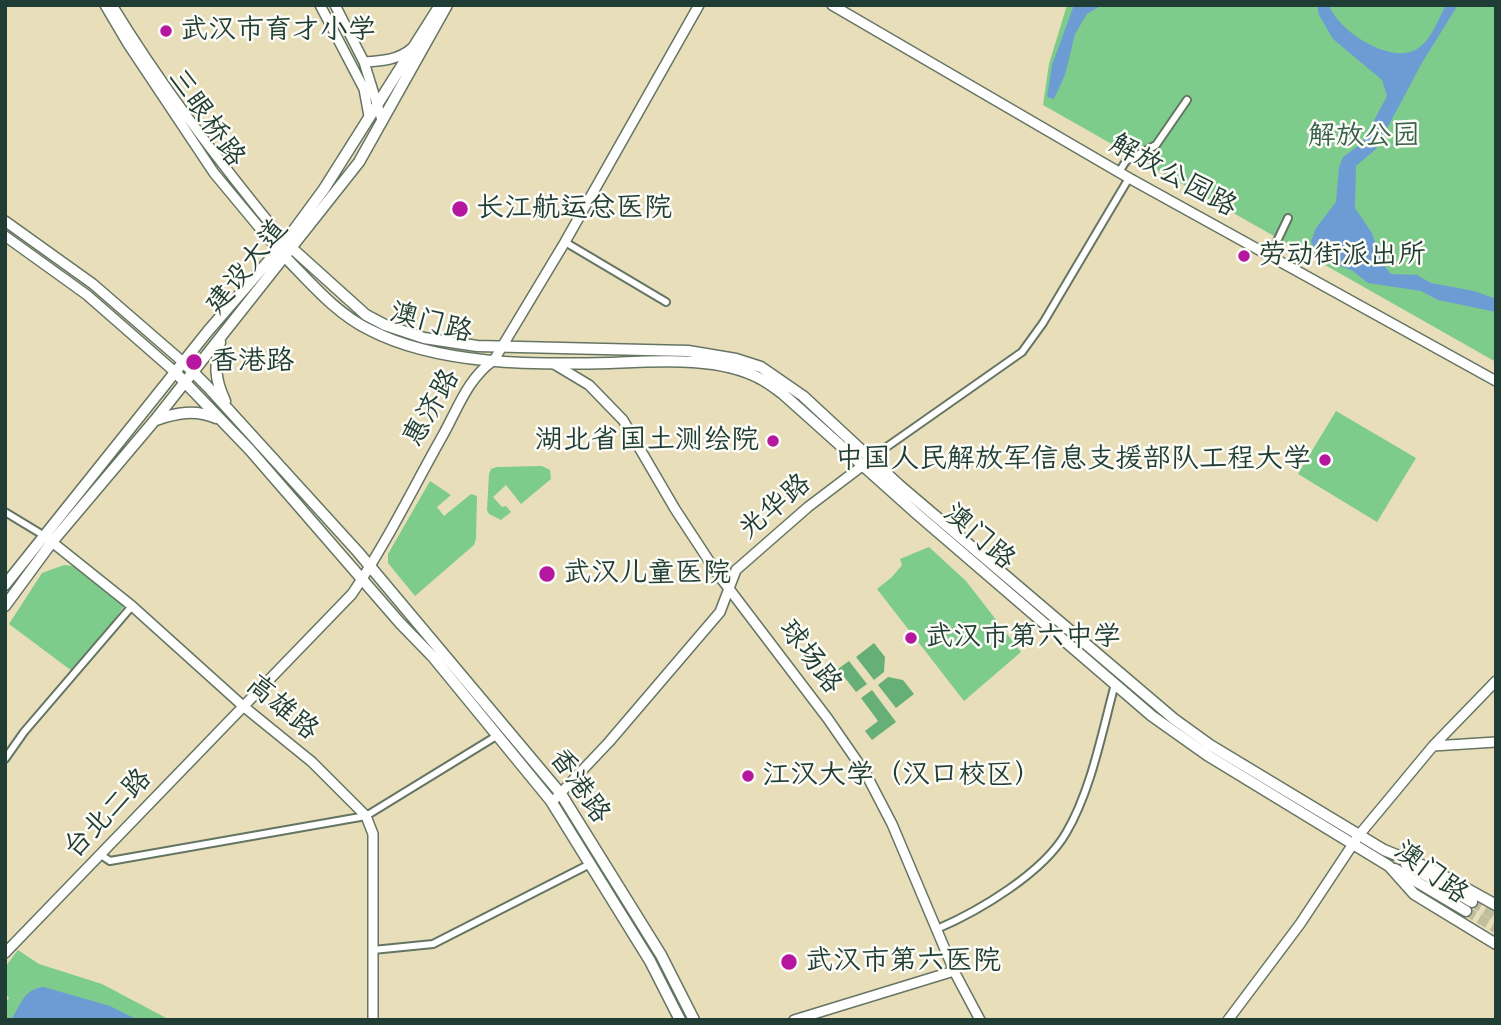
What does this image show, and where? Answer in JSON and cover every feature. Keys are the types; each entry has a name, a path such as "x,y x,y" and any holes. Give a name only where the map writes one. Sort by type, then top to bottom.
{"main road":[{"name":"建设大道","path":"5,585 155,420 221,336 285,250 440,5"},
{"name":"建设大道","path":"5,606 48,539 183,362 285,250 359,162 447,5"},
{"name":"澳门路","path":"285,250 352,304 385,326 403,333 443,342 500,347 688,351 736,359 761,367 781,379 867,462 1152,716 1207,755 1389,866 1422,900 1496,944"},
{"name":"澳门路","path":"285,250 324,296 351,319 369,330 433,352 494,360 669,361 736,369 761,378 899,485 1114,670 1210,745 1384,850 1429,868 1496,905"},
{"path":"221,336 215,368 216,379 230,411"},
{"name":"香港路","path":"183,362 370,566 561,794 661,955 694,1020"},
{"name":"香港路","path":"176,372 250,450 400,623 433,657 551,801 650,961 680,1020"},
{"path":"155,420 187,412 207,414 220,419"},
{"path":"1384,850 1469,906 1389,866"}],"street":[{"name":"三眼桥路","path":"105,5 214,173 285,250"},
{"name":"三眼桥路","path":"112,5 133,39 285,250"},
{"path":"320,5 364,89 369,116"},
{"path":"335,5 364,62 382,120"},
{"name":"惠济路","path":"243,706 352,594 463,396 482,369 494,360 565,242 699,5"},
{"name":"解放公园路","path":"832,5 1129,178 1496,381"},
{"path":"364,62 384,61 405,55 414,47"},
{"path":"1119,172 1126,161 1156,145 1187,100"},
{"name":"光华路","path":"551,801 561,794 609,741 720,612 736,570 808,507 867,462 1022,352 1043,323 1129,178"},
{"path":"1270,256 1288,218"},
{"name":"香港路","path":"5,221 93,284 183,362"},
{"name":"香港路","path":"5,236 87,295 176,372"},
{"path":"565,242 666,302"},
{"name":"球场路","path":"549,362 589,385 623,420 676,509 730,590 866,774 892,824 954,971 979,1020"},
{"name":"高雄路","path":"5,512 48,539 132,606 243,706 312,762 366,816"},
{"path":"5,759 24,732 132,606"},
{"path":"1228,1020 1300,924 1359,835 1433,746 1496,681"},
{"path":"937,929 968,916 1007,890 1046,860 1066,834 1087,781 1115,684"},
{"name":"台北二路","path":"5,953 243,706"},
{"path":"101,855 110,861 366,816 498,735"},
{"path":"1433,746 1496,742"},
{"path":"366,816 373,834 373,1020"},
{"path":"373,950 433,944 590,864"},
{"path":"794,1020 954,971"}],"green space":[{"name":"解放公园","path":"1067,5 1496,5 1496,362 1043,105 1049,64"},
{"path":"1336,411 1416,458 1377,522 1298,474"},
{"path":"542,466 550,470 551,479 521,504 506,485 493,497 511,512 501,520 489,514 487,510 491,469"},
{"path":"430,481 451,495 437,507 444,516 471,494 477,496 476,539 474,545 415,596 388,563 388,554"},
{"path":"929,547 966,581 1021,652 964,701 877,589 902,565 900,559"},
{"path":"64,565 73,566 124,606 76,674 9,624 42,573"},
{"path":"874,643 885,657 884,672 874,680 856,657"},
{"path":"849,661 867,684 856,692 838,669"},
{"path":"888,677 903,680 914,694 896,708 878,685"},
{"path":"872,690 896,722 872,740 865,731 878,721 861,698"},
{"path":"18,950 39,964 102,984 170,1020 5,1020 5,1003 9,998 5,994 5,967"}],"water":[{"path":"1074,5 1102,5 1087,14 1075,34 1065,75 1054,99 1047,97 1052,65"},
{"path":"1317,5 1329,5 1342,25 1365,42 1378,49 1404,53 1415,50 1425,42 1446,5 1458,5 1423,61 1376,149 1356,166 1355,208 1372,233 1382,263 1391,274 1417,275 1431,283 1474,291 1496,299 1496,312 1438,300 1421,291 1368,283 1353,271 1331,262 1315,250 1311,241 1316,228 1336,202 1339,167 1343,157 1362,143 1387,96 1382,80 1333,39 1319,15"},
{"path":"44,987 110,1006 138,1020 11,1020 27,994"}],"tunnel":[{"path":"1472,902 1496,916"},
{"path":"1466,911 1496,928"}],"place":[{"name":"武汉市育才小学","path":"166,31"},
{"name":"长江航运总医院","path":"460,209"},
{"name":"劳动街派出所","path":"1244,256"},
{"name":"香港路","path":"194,362"},
{"name":"湖北省国土测绘院","path":"773,441"},
{"name":"中国人民解放军信息支援部队工程大学","path":"1325,460"},
{"name":"武汉儿童医院","path":"547,574"},
{"name":"武汉市第六中学","path":"911,638"},
{"name":"江汉大学（汉口校区）","path":"748,776"},
{"name":"武汉市第六医院","path":"789,962"}]}
